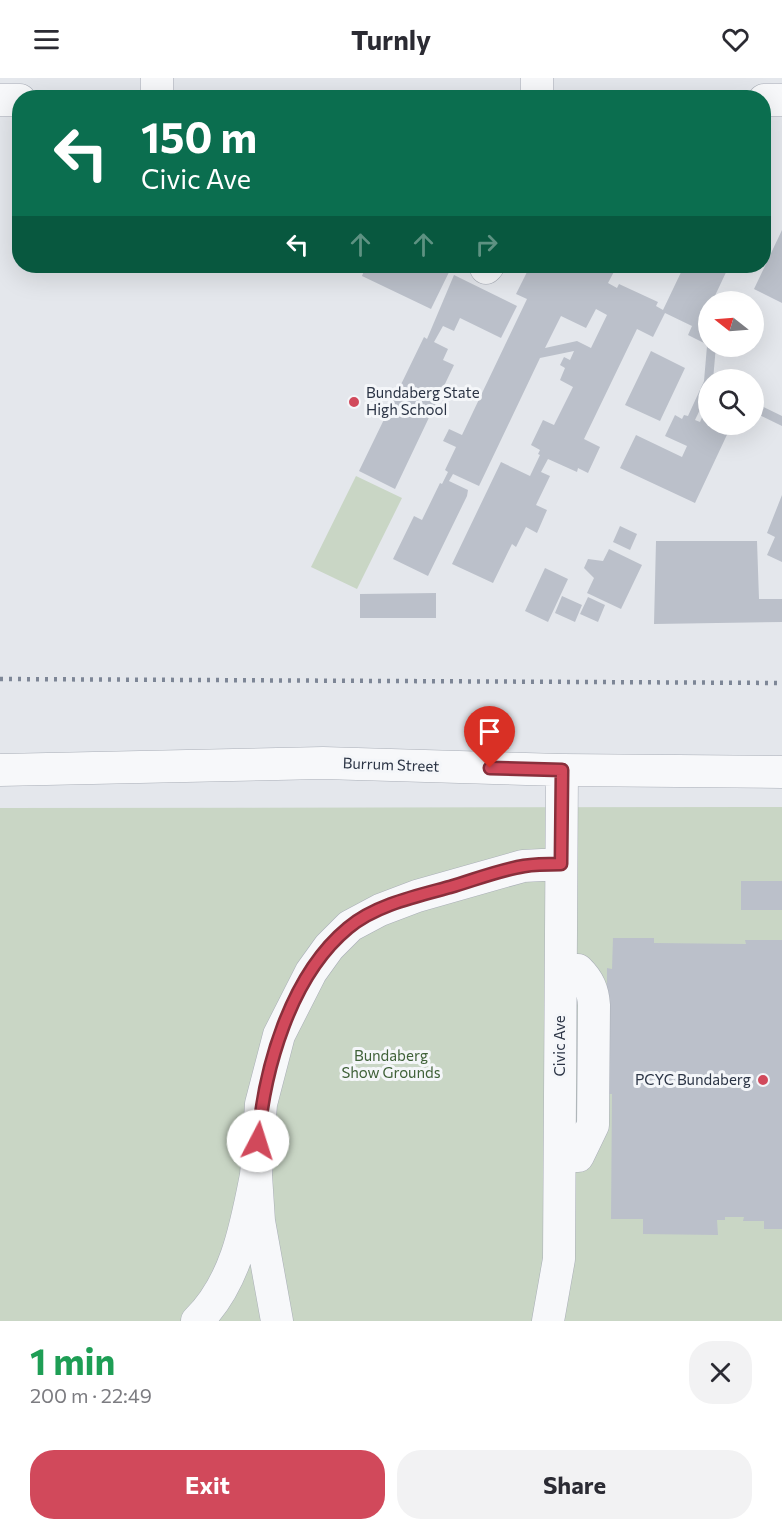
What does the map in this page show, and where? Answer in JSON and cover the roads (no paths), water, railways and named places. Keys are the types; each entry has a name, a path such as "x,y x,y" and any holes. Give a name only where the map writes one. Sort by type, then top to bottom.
{"street":[{"name":"Burrum Street","path":"0,770 323,764 562,770 782,772"},
{"name":"Civic Ave","path":"548,1321 559,1259 562,770"},
{"path":"198,1321 218,1299 228,1278 248,1217 256,1175 261,1104 279,1035 311,972 329,947 350,926 380,910 417,896 523,866 561,864"},
{"path":"256,1175 259,1221 277,1321"}],"railway":[{"path":"0,679 782,683"}],"place":[{"name":"Bundaberg State High School","path":"354,402"},
{"name":"PCYC Bundaberg","path":"763,1080"}],"park label":[{"name":"Bundaberg Show Grounds","path":"391,1064"}]}
